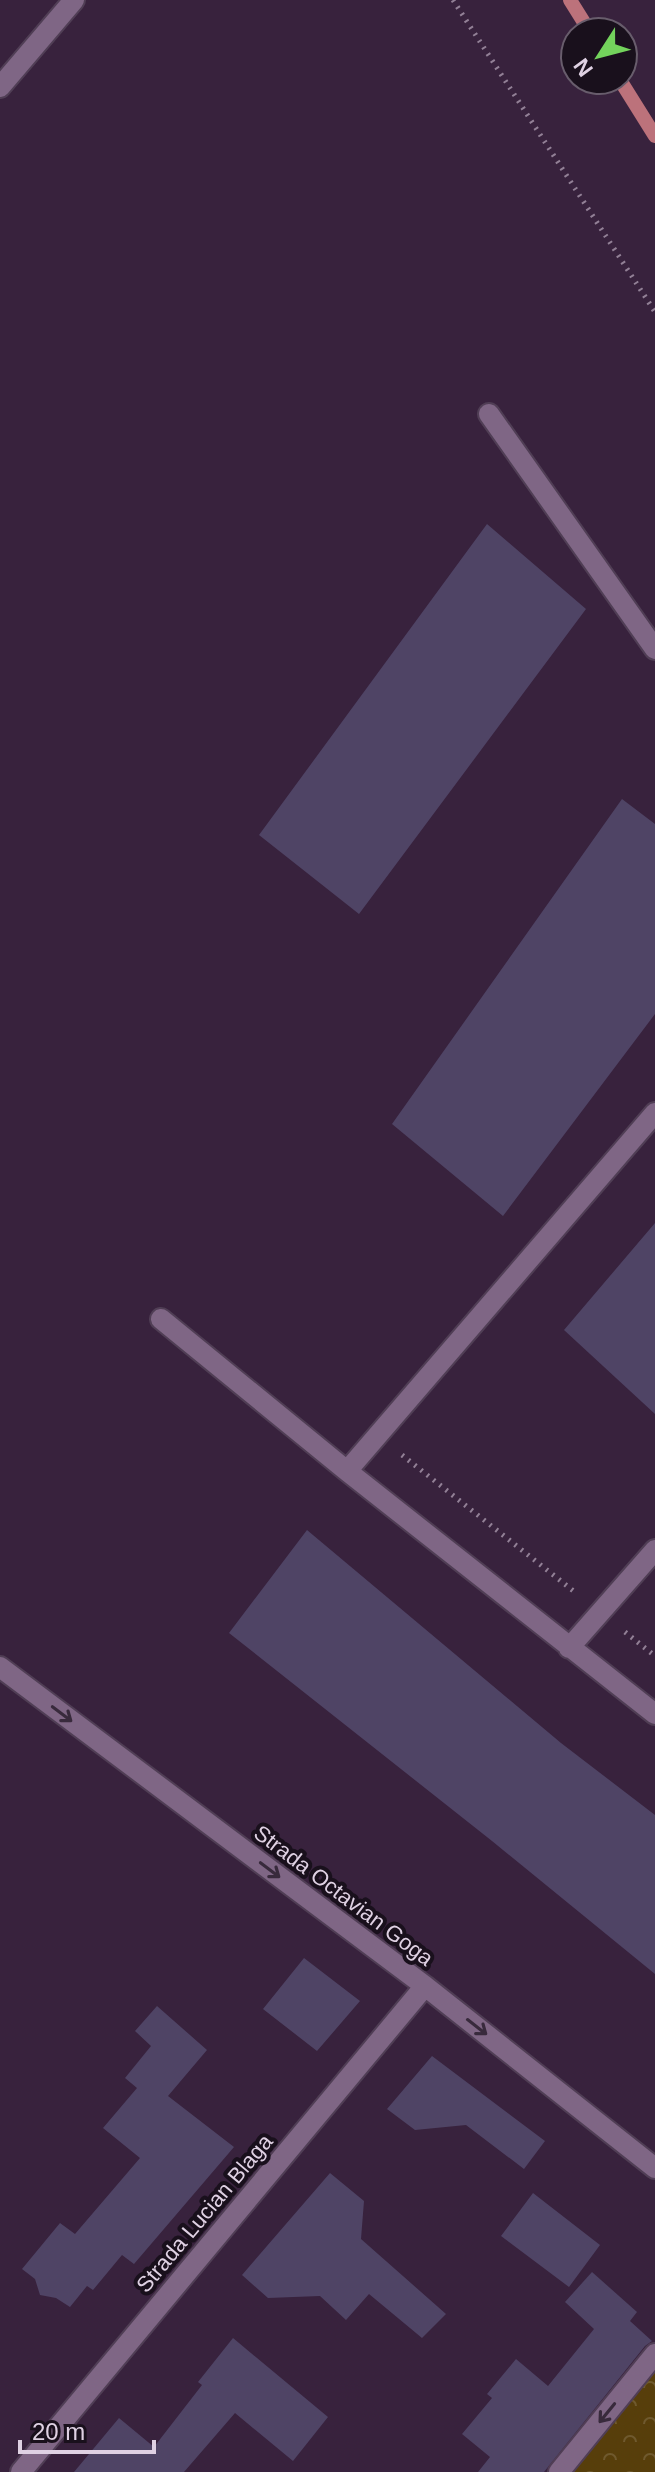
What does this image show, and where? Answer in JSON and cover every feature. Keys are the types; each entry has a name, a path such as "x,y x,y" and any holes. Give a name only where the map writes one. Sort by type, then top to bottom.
{"street":[{"path":"0,87 74,0"},
{"path":"489,414 655,649"},
{"path":"347,1471 655,1113"},
{"path":"161,1319 347,1471 655,1714"},
{"path":"569,1648 655,1550"},
{"name":"Strada Octavian Goga","path":"0,1667 425,1986 655,2168"},
{"name":"Strada Lucian Blaga","path":"21,2472 425,1986"},
{"path":"559,2472 655,2354"}],"path":[{"path":"453,0 655,312"},
{"path":"377,1436 655,1656"}],"green space":[{"path":"655,2354 655,2472 559,2472"}],"building":[{"path":"487,524 586,609 359,914 259,835"},
{"path":"622,799 655,824 655,1014 503,1216 392,1124"},
{"path":"655,1223 655,1414 564,1330"},
{"path":"307,1530 561,1743 655,1815 655,1974 229,1633"},
{"path":"304,1958 360,2001 317,2051 263,2009"},
{"path":"157,2006 207,2050 168,2096 234,2147 134,2264 122,2255 93,2290 87,2286 70,2307 56,2298 40,2295 35,2279 22,2269 60,2223 75,2234 140,2158 103,2128 137,2088 125,2078 151,2046 135,2031"},
{"path":"432,2056 545,2141 524,2169 466,2125 415,2130 387,2109"},
{"path":"330,2173 364,2201 361,2239 446,2314 422,2338 369,2294 346,2320 320,2296 268,2298 242,2275"},
{"path":"533,2193 600,2245 569,2287 501,2236"},
{"path":"592,2272 637,2312 630,2321 652,2341 544,2472 478,2472 490,2457 462,2434 492,2398 487,2394 516,2359 548,2386 594,2329 565,2302"},
{"path":"233,2338 328,2417 293,2461 235,2413 184,2472 74,2472 119,2418 154,2447 202,2385 198,2382"}],"waterway":[{"path":"570,0 580,16"},
{"path":"630,96 655,136"}]}
